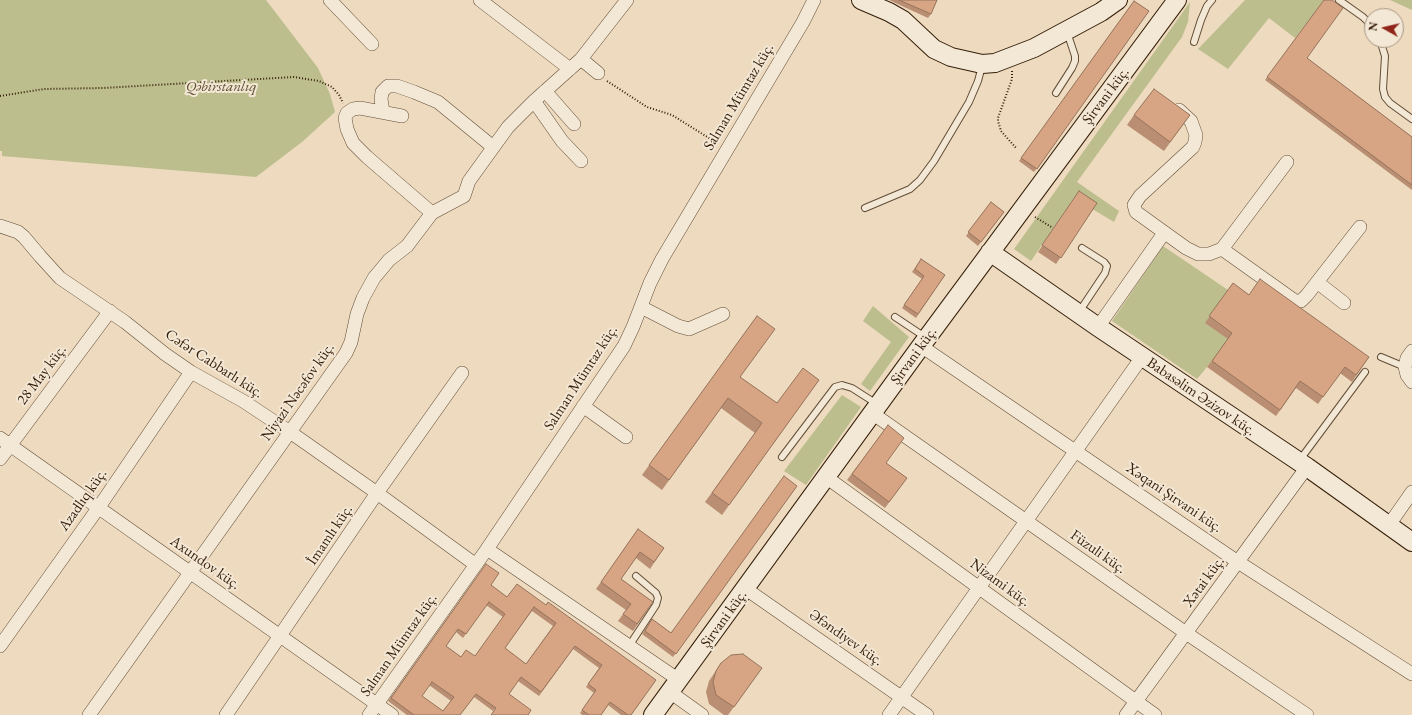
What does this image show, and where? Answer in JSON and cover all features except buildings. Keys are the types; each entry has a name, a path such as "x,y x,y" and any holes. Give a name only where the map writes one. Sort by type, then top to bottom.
{"main road":[{"path":"861,0 889,12 903,20 934,50 951,57 982,64 995,63 1034,48 1101,12 1118,0"},
{"name":"Şirvani küç.","path":"653,715 1022,208 1177,0"},
{"name":"Babasəlim Əzizov küç.","path":"990,252 1078,314 1303,465 1412,542"}],"street":[{"path":"330,0 372,44"},
{"path":"480,0 570,69"},
{"name":"Niyazi Nəcəfov küç.","path":"89,715 346,353 351,342 361,303 374,278 389,260 407,246 432,213 464,196 469,181 508,127 534,101 581,59 627,0"},
{"name":"Salman Mümtaz küç.","path":"369,715 476,565 624,346 650,283 662,259 803,22 814,0"},
{"path":"581,59 598,73"},
{"path":"383,112 381,99 382,92 388,86 397,86 438,102 493,147"},
{"path":"545,92 574,124"},
{"path":"534,101 562,141 581,161"},
{"path":"402,116 360,108 353,109 347,113 345,118 353,143 367,158 432,213"},
{"path":"1178,110 1192,121 1196,135 1193,147 1140,196 1134,205 1136,212 1186,248 1198,254 1209,254 1222,249 1288,162"},
{"name":"Cəfər Cabbarlı küç.","path":"0,226 18,232 60,278 110,311 165,354 191,372 242,401 290,432 476,565"},
{"path":"1222,249 1295,301 1301,301 1360,227"},
{"path":"1098,327 1164,233"},
{"path":"1317,282 1344,303"},
{"path":"641,307 678,326 689,329 723,314"},
{"name":"28 May küç.","path":"0,459 5,442 110,311"},
{"name":"Xəqani Şirvani küç.","path":"924,342 1076,451 1238,562 1412,674"},
{"path":"1412,351 1407,358 1405,367 1407,375 1412,382"},
{"path":"889,715 1142,357"},
{"name":"Azadlıq küç.","path":"0,646 99,507 191,372"},
{"name":"İmamlı küç.","path":"226,715 377,493 462,373"},
{"path":"583,406 626,437"},
{"name":"Füzuli küç.","path":"875,409 1026,520 1186,634 1307,715"},
{"name":"Axundov küç.","path":"5,442 392,715"},
{"name":"Xətai küç.","path":"1126,715 1238,562 1303,465"},
{"name":"Nizami küç.","path":"826,477 1155,715"},
{"path":"1388,525 1412,492"},
{"path":"487,549 629,646 675,686 702,715"},
{"name":"Əfəndiyev küç.","path":"746,589 927,715"}],"lane":[{"path":"1194,42 1201,20 1207,6 1212,0"},
{"path":"1339,0 1364,18"},
{"path":"1056,93 1075,61 1075,56 1066,31"},
{"path":"1382,48 1385,56 1383,89 1385,97 1390,103 1412,119"},
{"path":"865,208 910,189 920,180 934,161 969,102 978,81 982,64"},
{"path":"1078,314 1105,273 1107,266 1104,262 1082,248"},
{"path":"895,317 924,342"},
{"path":"1381,357 1405,367"},
{"path":"1303,465 1365,372"},
{"path":"782,457 835,387 842,385 852,388 875,409"},
{"path":"629,646 656,605 658,598 656,593 636,576"}],"path":[{"path":"1011,58 1013,68 1012,79 998,118 998,122 1001,131 1017,148"},
{"path":"598,73 612,85 646,106 672,115 727,149"},
{"path":"0,96 44,89 103,88 294,77 319,81 332,87 339,95 347,113"},
{"path":"1022,208 1053,228"}],"green space":[{"name":"Qəbirstanlıq","path":"0,0 266,0 318,68 330,94 335,112 302,142 256,177 2,156 2,151 0,151"},
{"path":"1245,0 1324,0 1295,38 1269,18 1228,69 1198,49"},
{"path":"1390,0 1412,0 1412,10"},
{"path":"1190,2 1188,22 1182,37 1077,182 1119,211 1114,222 1074,198 1031,261 1014,249"},
{"path":"1163,246 1228,290 1228,339 1197,379 1112,321"},
{"path":"873,306 909,337 870,391 861,384 891,342 863,321"},
{"path":"842,395 861,407 806,485 784,471"}]}
